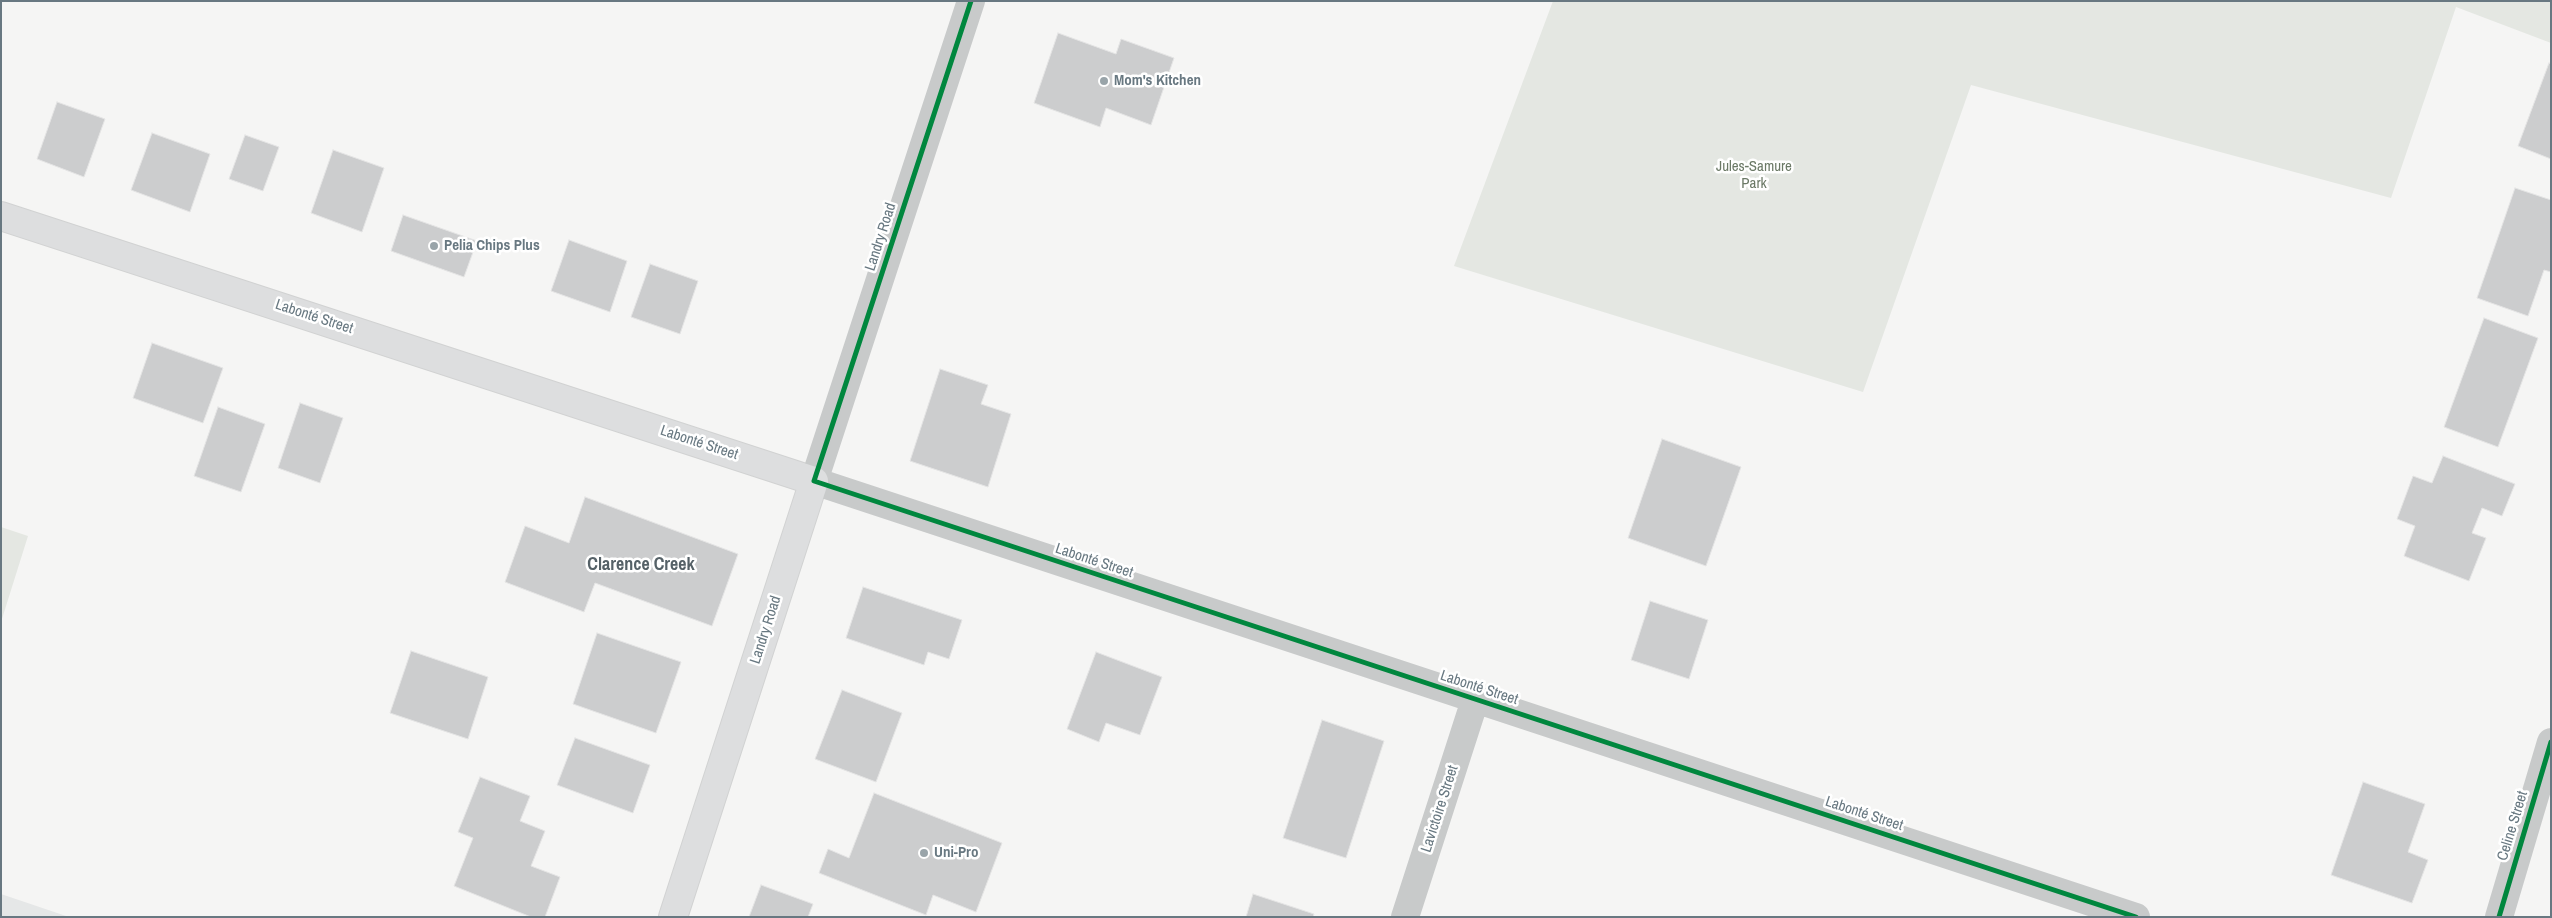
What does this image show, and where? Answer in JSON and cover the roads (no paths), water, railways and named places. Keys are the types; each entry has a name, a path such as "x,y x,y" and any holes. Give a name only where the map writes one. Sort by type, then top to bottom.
{"main road":[{"name":"Labonté Street","path":"1,216 814,481"},
{"name":"Landry Road","path":"673,917 814,481"}],"street":[{"name":"Landry Road","path":"814,481 971,1"},
{"name":"Labonté Street","path":"814,481 2136,917"},
{"name":"Lavictoire Street","path":"1405,917 1475,700"},
{"name":"Celine Street","path":"2499,917 2551,742"}],"place":[{"name":"Mom's Kitchen","path":"1104,81"},
{"name":"Pelia Chips Plus","path":"434,246"},
{"name":"Uni-Pro","path":"924,853"}],"district":[{"name":"Clarence Creek","path":"641,565"}],"park label":[{"name":"Jules-Samure Park","path":"1754,176"}]}
